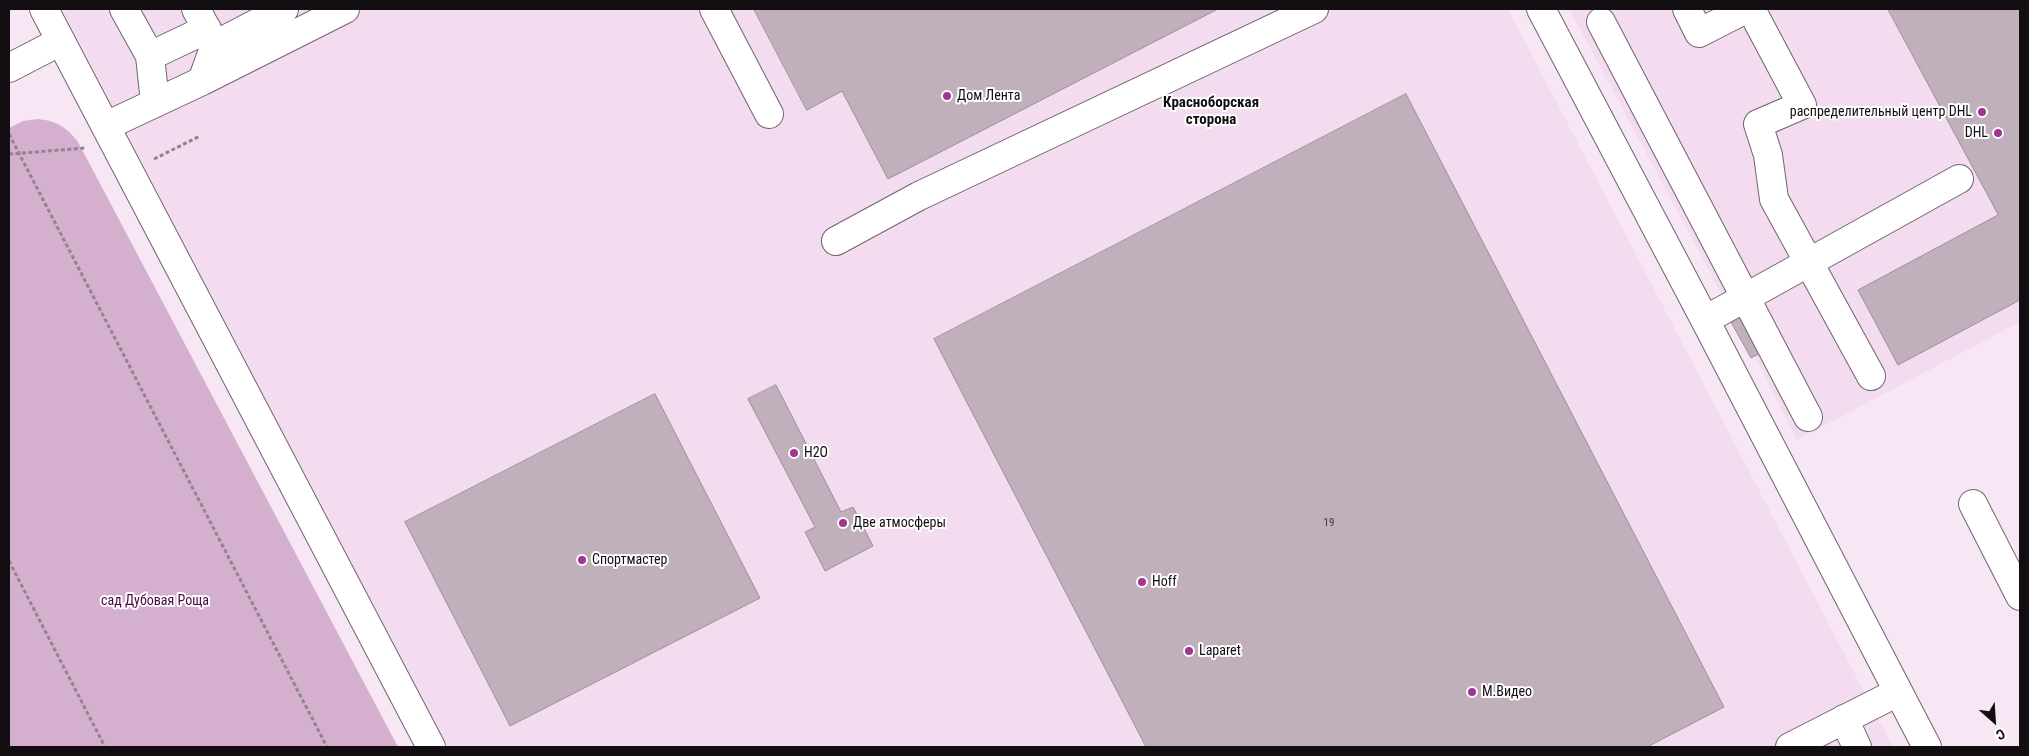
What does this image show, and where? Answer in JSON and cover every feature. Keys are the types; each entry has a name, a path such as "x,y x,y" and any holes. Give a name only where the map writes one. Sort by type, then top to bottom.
{"street":[{"path":"44,9 431,747"},
{"path":"124,9 150,56 155,103"},
{"path":"150,56 206,28 284,9"},
{"path":"106,126 202,81 345,9"},
{"path":"714,9 770,114"},
{"path":"836,241 919,196 1314,9"},
{"path":"1541,9 1706,320 1927,747"},
{"path":"1687,9 1699,33 1746,9"},
{"path":"1751,9 1802,105 1758,124 1768,155 1774,199 1871,376"},
{"path":"1601,22 1808,416"},
{"path":"202,81 206,28"},
{"path":"9,68 61,41"},
{"path":"1706,320 1958,179"},
{"path":"1973,504 2020,596"},
{"path":"1790,747 1898,692"},
{"path":"1844,719 1857,747"}],"path":[{"path":"9,134 328,747"},
{"path":"9,154 88,148"},
{"path":"9,561 105,747"}],"shaded area":[{"path":"62,9 1508,9 1893,747 448,747"},
{"path":"1569,9 2020,9 2020,322 1797,440 1755,357 1751,358 1732,324 1731,322 1735,319"}],"green space":[{"name":"сад Дубовая Роща","path":"38,119 51,121 61,126 78,142 398,747 9,747 9,128 23,121"}],"building":[{"name":"Дом Лента","path":"754,9 1218,9 888,179 842,91 807,110"},
{"name":"распределительный центр DHL","path":"1888,9 2020,9 2020,300 1898,365 1858,290 1998,215"},
{"path":"1406,94 1724,707 1647,747 1146,747 934,339"},
{"path":"1742,316 1762,352 1751,358 1731,322"},
{"name":"H2O","path":"776,385 841,512 853,507 873,546 825,571 805,532 815,527 748,399"},
{"name":"Спортмастер","path":"655,394 760,598 510,726 405,522"}],"place":[{"name":"Дом Лента","path":"947,96"},
{"name":"распределительный центр DHL","path":"1982,112"},
{"name":"DHL","path":"1998,133"},
{"name":"H2O","path":"794,453"},
{"name":"Две атмосферы","path":"843,523"},
{"name":"Спортмастер","path":"582,560"},
{"name":"Hoff","path":"1142,582"},
{"name":"Laparet","path":"1189,651"},
{"name":"М.Видео","path":"1472,692"}],"district":[{"name":"Красноборская сторона","path":"1211,112"}]}
